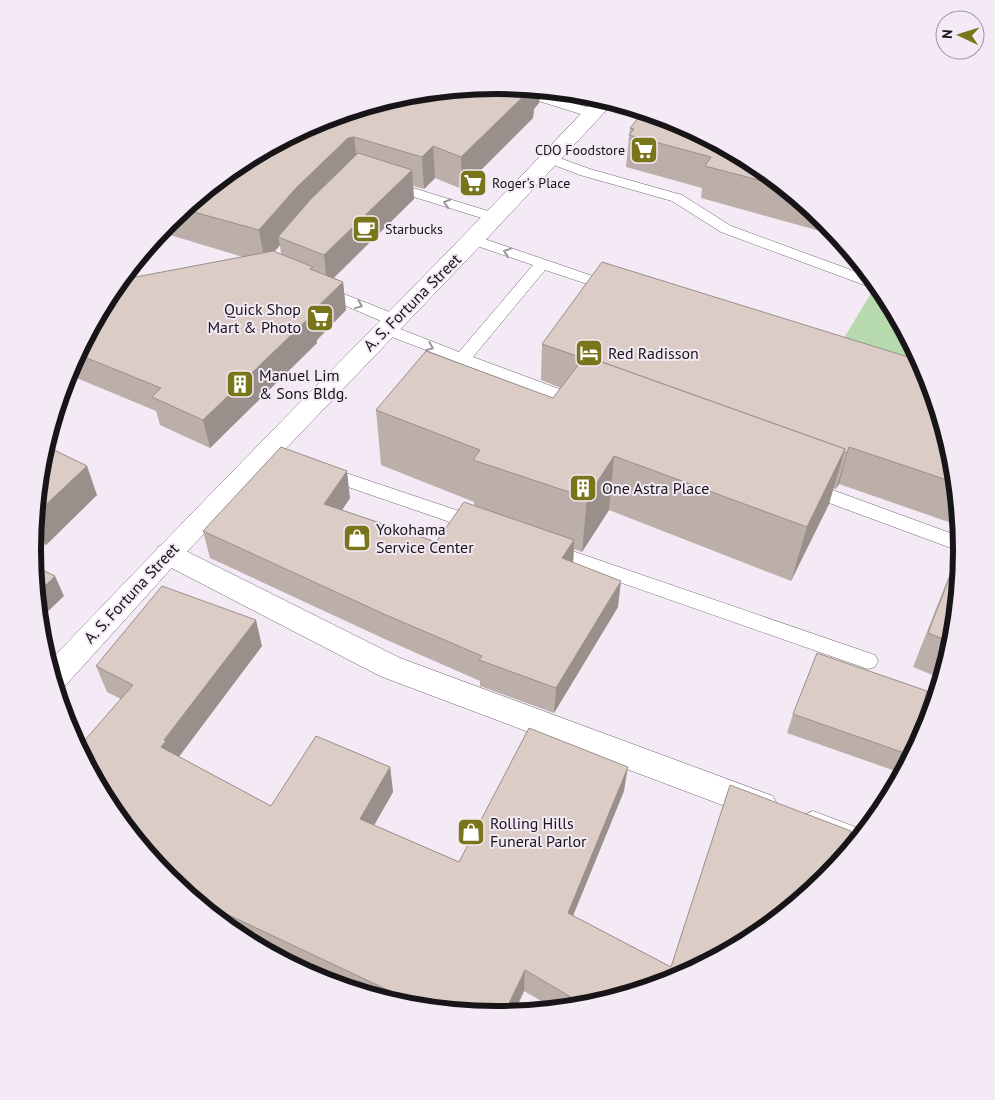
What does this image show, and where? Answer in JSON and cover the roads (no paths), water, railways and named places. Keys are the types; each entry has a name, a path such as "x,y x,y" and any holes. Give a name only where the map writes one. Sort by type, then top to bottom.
{"main road":[{"name":"A. S. Fortuna Street","path":"58,672 168,554 277,455 390,324 473,240 599,106"},
{"path":"168,554 390,666 850,840"}],"lane":[{"path":"572,101 599,106"},
{"path":"553,156 688,188"},
{"path":"553,156 585,172 677,198 726,230 865,281"},
{"path":"375,181 493,217"},
{"path":"473,240 626,292"},
{"path":"462,360 542,264"},
{"path":"305,283 462,360 592,408"},
{"path":"305,464 493,530"},
{"path":"795,483 954,542"},
{"path":"530,543 868,661"}],"place":[{"name":"CDO Foodstore","path":"644,150"},
{"name":"Roger's Place","path":"473,183"},
{"name":"Starbucks","path":"366,229"},
{"name":"Quick Shop Mart & Photo","path":"320,318"},
{"name":"Red Radisson","path":"589,353"},
{"name":"Manuel Lim & Sons Bldg.","path":"240,384"},
{"name":"One Astra Place","path":"583,488"},
{"name":"Yokohama Service Center","path":"357,538"},
{"name":"Rolling Hills Funeral Parlor","path":"471,832"}]}
